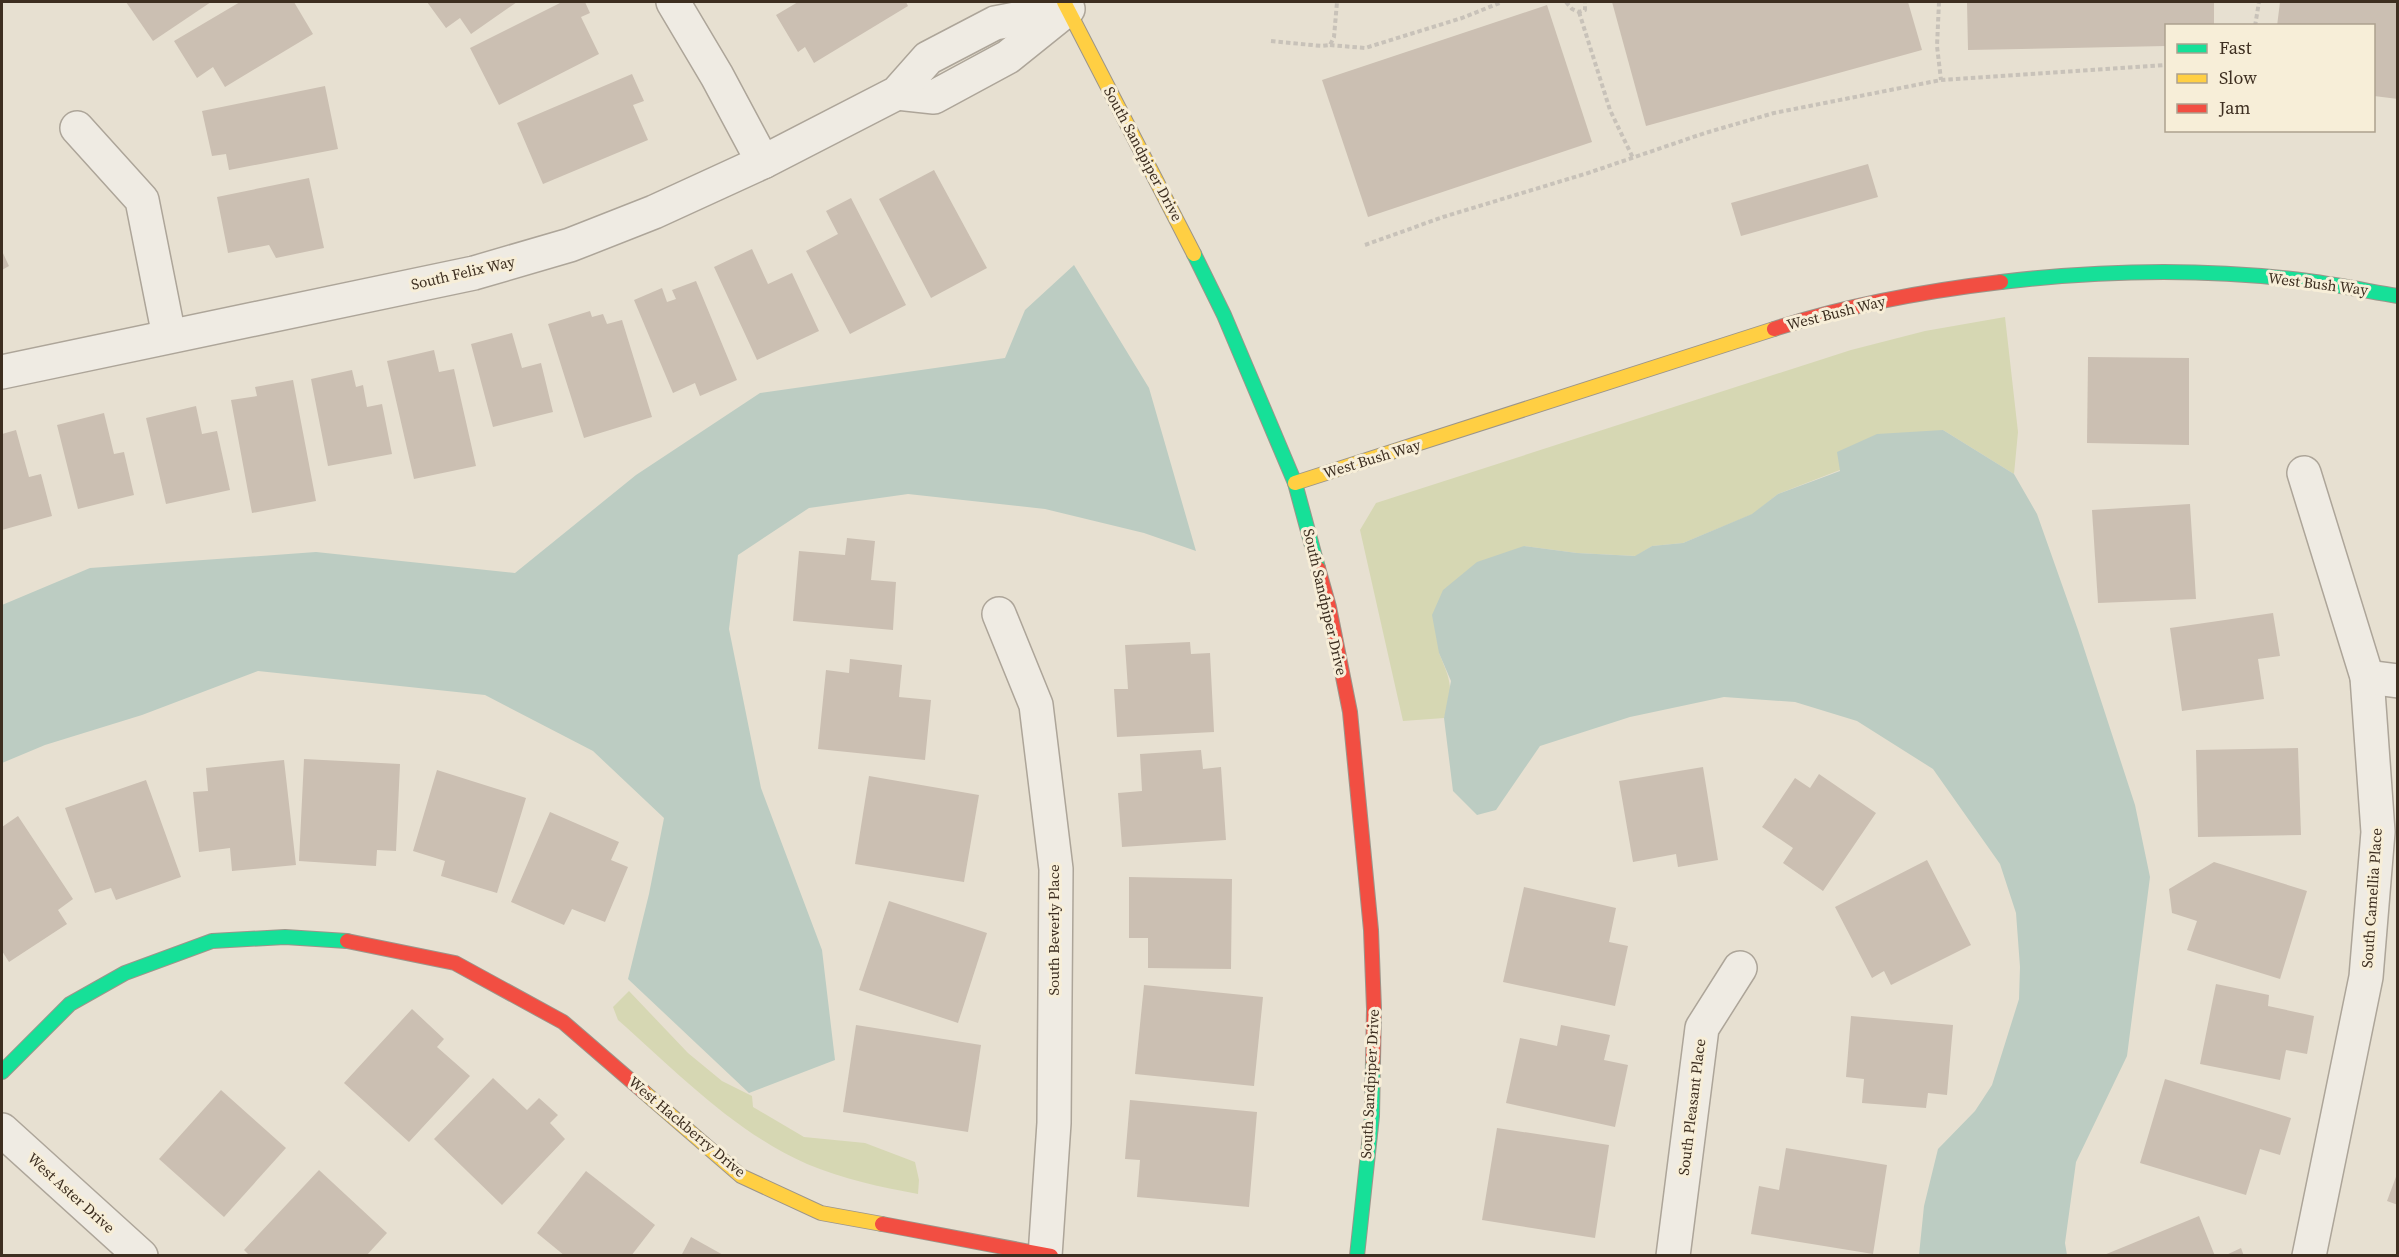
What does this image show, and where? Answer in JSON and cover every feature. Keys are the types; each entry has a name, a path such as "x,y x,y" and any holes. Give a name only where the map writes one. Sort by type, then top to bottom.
{"street":[{"path":"673,2 717,76 763,162"},
{"name":"South Felix Way","path":"2,372 474,273 560,248 654,212 763,162 897,93 928,57 995,23 1066,5"},
{"name":"South Sandpiper Drive","path":"1066,5 1219,305 1295,483 1329,607 1350,712 1371,930 1374,1009 1372,1116 1357,1256"},
{"path":"76,128 142,200 169,336"},
{"name":"West Bush Way","path":"1295,483 1798,321 1930,290 2060,275 2173,273 2306,281 2397,296"},
{"name":"South Camellia Place","path":"2304,473 2382,679 2378,832 2366,977 2309,1256"},
{"name":"South Beverly Place","path":"999,614 1036,705 1056,868 1054,1123 1046,1255"},
{"name":"West Hackberry Drive","path":"2,1072 70,1004 135,969 212,941 285,937 349,941 455,963 563,1022 741,1176 821,1213 1050,1256"},
{"name":"South Pleasant Place","path":"1673,1256 1702,1029 1740,968"},
{"name":"West Aster Drive","path":"2,1130 141,1256"}],"path":[{"path":"1330,45 1334,37 1337,2"},
{"path":"1271,41 1365,48 1462,18 1502,2"},
{"path":"1566,2 1572,9 1579,12 1585,10 1585,2"},
{"path":"1939,2 1937,46 1941,80"},
{"path":"2255,24 2259,2"},
{"path":"1579,12 1610,110 1633,158"},
{"path":"1365,245 1443,217 1774,113 1941,80 2165,65"}],"green space":[{"path":"2005,317 2018,432 2014,474 1943,430 1778,494 1753,514 1683,543 1652,546 1636,556 1577,553 1524,546 1439,653 1450,685 1444,718 1403,721 1360,530 1376,503 1851,350 1925,331"},
{"path":"629,991 688,1053 722,1081 752,1096 753,1107 804,1137 865,1143 915,1162 919,1180 918,1194 834,1174 780,1151 755,1135 707,1100 618,1020 613,1007"}],"shaded area":[{"path":"1074,265 1149,388 1196,551 1144,533 1045,509 908,494 809,508 738,555 729,629 761,788 822,950 835,1060 749,1093 628,979 649,894 664,818 593,751 485,695 258,671 142,715 45,745 2,763 2,605 90,568 316,552 515,573 636,475 760,393 1005,358 1025,310"},
{"path":"1943,430 2014,474 2037,514 2078,630 2135,805 2150,877 2127,1056 2076,1162 2065,1243 2067,1255 1919,1255 1924,1206 1938,1149 1975,1111 1992,1085 2019,999 2020,967 2016,913 2000,864 1933,769 1857,721 1795,702 1724,697 1630,717 1540,746 1496,810 1477,815 1453,791 1444,718 1451,681 1439,653 1432,615 1443,590 1477,562 1524,546 1577,553 1635,556 1652,546 1683,543 1752,514 1778,494 1840,471 1837,452 1877,434"}],"building":[{"path":"126,2 211,2 153,41"},
{"path":"240,2 294,2 313,34 225,87 213,67 197,78 174,41"},
{"path":"427,2 517,2 471,34 460,18 446,28"},
{"path":"562,2 585,2 590,13 581,17 599,54 499,105 470,48"},
{"path":"798,2 906,2 908,6 814,63 805,47 798,52 776,15"},
{"path":"1612,2 1908,2 1922,50 1646,126"},
{"path":"1967,2 2214,2 2214,24 2165,24 2165,46 1968,50"},
{"path":"2280,2 2398,2 2398,99 2375,96 2375,24 2277,24"},
{"path":"1547,5 1592,142 1368,217 1322,80"},
{"path":"632,74 644,101 633,105 648,140 543,184 517,123"},
{"path":"325,86 338,149 229,170 226,154 212,156 202,111"},
{"path":"1868,164 1878,197 1741,236 1731,203"},
{"path":"934,170 987,268 931,298 879,199"},
{"path":"309,178 324,248 276,258 269,245 228,253 217,197"},
{"path":"851,198 906,305 850,334 806,251 838,234 826,211"},
{"path":"752,249 768,284 792,273 819,331 757,360 714,267"},
{"path":"2,251 9,266 2,270"},
{"path":"696,281 737,380 700,396 695,383 673,393 634,300 662,288 667,302 676,299 672,290"},
{"path":"590,311 592,317 603,314 607,324 622,320 652,417 584,438 548,324"},
{"path":"512,333 522,368 541,363 553,412 493,427 471,344"},
{"path":"434,350 439,372 454,369 476,466 414,479 387,361"},
{"path":"2088,357 2189,358 2189,445 2087,443"},
{"path":"352,370 356,387 363,385 367,407 382,404 392,454 328,466 311,379"},
{"path":"293,380 316,501 252,513 231,400 257,396 255,387"},
{"path":"196,406 202,434 217,431 230,490 166,504 146,418"},
{"path":"104,413 114,454 124,452 134,495 78,509 57,425"},
{"path":"16,430 29,477 41,474 52,516 2,530 2,434"},
{"path":"2190,504 2196,599 2098,603 2092,510"},
{"path":"847,538 875,541 871,580 896,582 893,630 793,621 799,551 845,555"},
{"path":"2273,613 2280,656 2258,659 2264,699 2182,711 2170,628"},
{"path":"1190,642 1191,654 1210,653 1214,732 1117,737 1114,689 1128,689 1125,645"},
{"path":"850,659 902,665 899,697 931,700 925,760 818,749 826,670 849,673"},
{"path":"2298,748 2301,835 2198,837 2196,750"},
{"path":"1201,750 1203,769 1221,767 1226,840 1122,847 1118,793 1142,791 1140,754"},
{"path":"304,759 400,764 396,851 377,850 376,866 299,861"},
{"path":"284,760 296,865 232,871 230,848 199,852 193,792 208,791 206,768"},
{"path":"1703,767 1718,860 1678,867 1676,854 1633,862 1619,781"},
{"path":"437,770 526,798 497,893 441,876 445,861 413,851"},
{"path":"1819,774 1876,813 1823,891 1783,863 1793,848 1762,827 1795,778 1810,788"},
{"path":"869,776 979,795 964,882 855,864"},
{"path":"146,780 181,877 116,900 111,888 95,893 65,808"},
{"path":"550,812 619,842 611,860 628,867 605,922 572,909 564,925 511,902"},
{"path":"18,816 73,899 58,910 67,924 9,962 2,951 2,827"},
{"path":"1927,860 1971,945 1891,985 1884,971 1872,978 1835,907"},
{"path":"2214,862 2307,891 2280,979 2187,950 2197,921 2172,913 2169,889"},
{"path":"1129,877 1232,879 1231,969 1148,968 1148,938 1129,938"},
{"path":"1524,887 1616,908 1609,942 1628,946 1615,1006 1503,982"},
{"path":"889,901 987,933 958,1023 859,990"},
{"path":"2216,984 2269,995 2268,1006 2314,1016 2307,1054 2286,1050 2280,1080 2200,1064"},
{"path":"1144,985 1263,997 1254,1086 1135,1074"},
{"path":"412,1009 444,1039 437,1047 470,1076 409,1142 344,1083"},
{"path":"1851,1016 1953,1025 1947,1095 1928,1093 1926,1108 1862,1103 1864,1079 1846,1077"},
{"path":"856,1025 981,1045 968,1132 843,1112"},
{"path":"1561,1025 1610,1035 1604,1060 1628,1065 1615,1127 1506,1103 1520,1038 1557,1046"},
{"path":"493,1078 527,1110 539,1098 558,1115 550,1123 565,1139 502,1205 434,1139"},
{"path":"2165,1079 2291,1118 2280,1155 2260,1149 2246,1195 2140,1163"},
{"path":"221,1090 286,1148 224,1217 159,1159"},
{"path":"1130,1100 1257,1112 1249,1207 1137,1197 1140,1160 1125,1159"},
{"path":"1497,1128 1609,1145 1595,1238 1482,1220"},
{"path":"1786,1148 1887,1165 1873,1254 1751,1234 1759,1186 1779,1190"},
{"path":"319,1170 387,1233 366,1256 250,1256 244,1250"},
{"path":"586,1171 655,1225 631,1256 565,1256 537,1233"},
{"path":"2398,1174 2398,1205 2387,1201"},
{"path":"2199,1216 2215,1256 2104,1256 2104,1255"},
{"path":"691,1237 725,1256 681,1256"},
{"path":"2241,1248 2244,1256 2224,1256"}],"traffic: fast":[{"path":"1194,254 1224,315 1295,483 1318,568"},
{"path":"2001,282 2077,275 2193,272 2308,281 2398,296"},
{"path":"2,1072 70,1004 125,973 212,941 285,937 347,941"},
{"path":"1357,1256 1372,1116 1373,1061"}],"traffic: slow":[{"path":"1064,2 1194,254"},
{"path":"1295,483 1774,329"},
{"path":"644,1092 741,1176 821,1213 882,1224"}],"traffic: jam":[{"path":"1774,329 1887,300 2001,282"},
{"path":"1318,568 1329,607 1350,712 1371,930 1373,1061"},
{"path":"347,941 455,963 563,1022 644,1092"},
{"path":"882,1224 1051,1256"}]}
